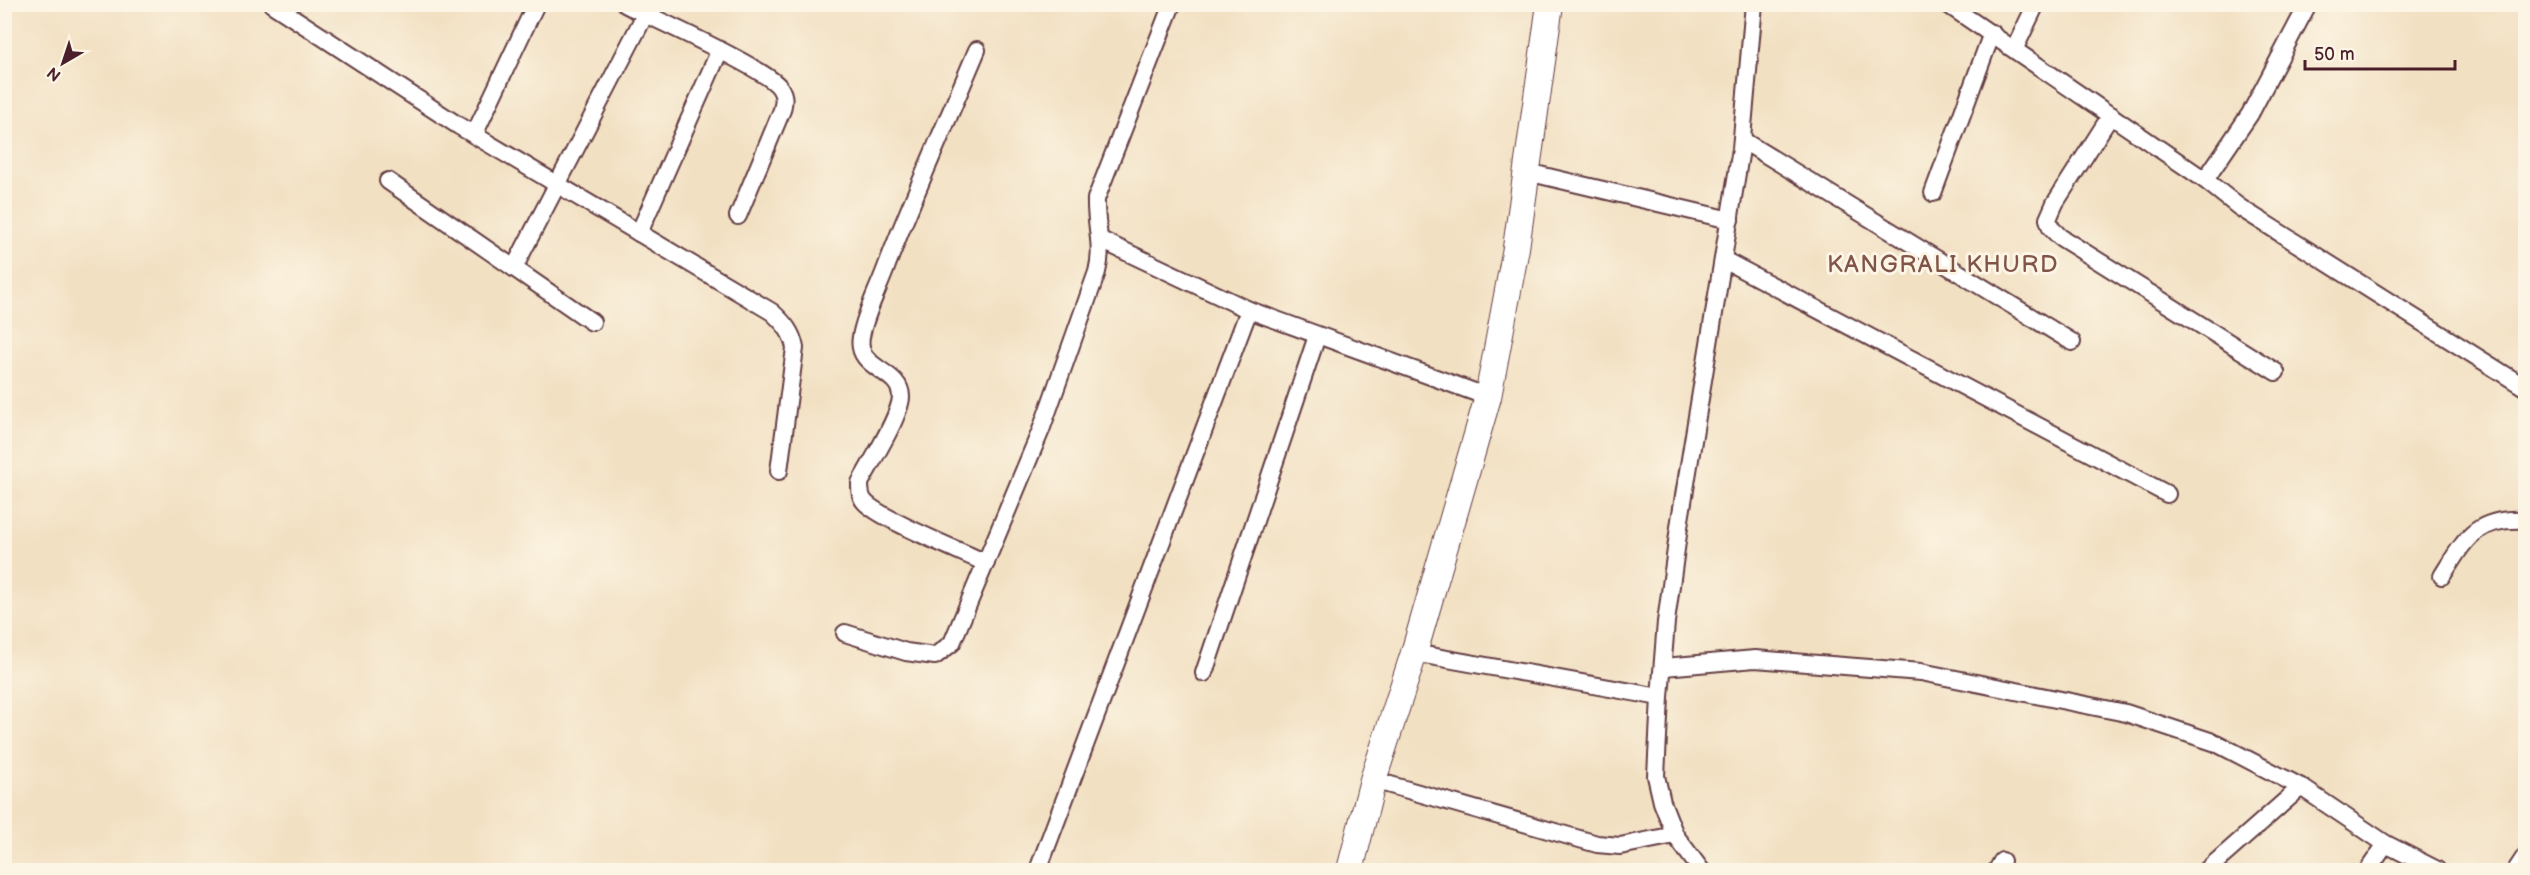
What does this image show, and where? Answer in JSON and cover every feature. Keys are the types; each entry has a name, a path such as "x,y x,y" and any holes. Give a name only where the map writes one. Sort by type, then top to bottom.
{"main road":[{"path":"1350,870 1373,780 1414,653 1488,397 1516,248 1550,4"}],"street":[{"path":"272,4 474,135 772,312 789,330 795,348 779,471"},
{"path":"474,135 536,4"},
{"path":"625,4 648,10 774,81 780,87 784,101 738,216"},
{"path":"844,633 906,652 935,656 952,643 1045,419 1097,272 1101,257 1101,240 1095,219 1096,199 1172,4"},
{"path":"1700,870 1676,835 1662,802 1656,776 1660,697 1666,622 1680,520 1742,140 1754,4"},
{"path":"1947,4 2015,48 2205,180 2238,207 2526,388"},
{"path":"2015,48 2036,4"},
{"path":"2205,180 2250,114 2308,4"},
{"path":"514,268 648,10"},
{"path":"1933,194 1992,33"},
{"path":"977,50 899,233 861,335 863,355 869,363 893,380 901,396 897,413 860,483 860,491 863,500 885,516 986,563"},
{"path":"639,233 719,52"},
{"path":"2111,115 2055,203 2048,219 2050,228 2060,237 2276,372"},
{"path":"1742,140 2072,342"},
{"path":"1527,172 1730,220"},
{"path":"388,181 592,322"},
{"path":"1101,240 1249,310 1488,397"},
{"path":"1724,260 2167,494"},
{"path":"1038,870 1249,310"},
{"path":"1204,673 1317,336"},
{"path":"2442,576 2464,540 2479,529 2496,520 2526,520"},
{"path":"1414,653 1660,697"},
{"path":"1664,667 1755,659 1922,672 2126,713 2216,743 2301,788 2386,844 2437,870"},
{"path":"1373,780 1597,844 1620,846 1676,835"},
{"path":"2207,870 2301,788"},
{"path":"2368,870 2386,844"},
{"path":"2516,870 2526,855"}],"district":[{"name":"KANGRALI KHURD","path":"1943,264"}]}
